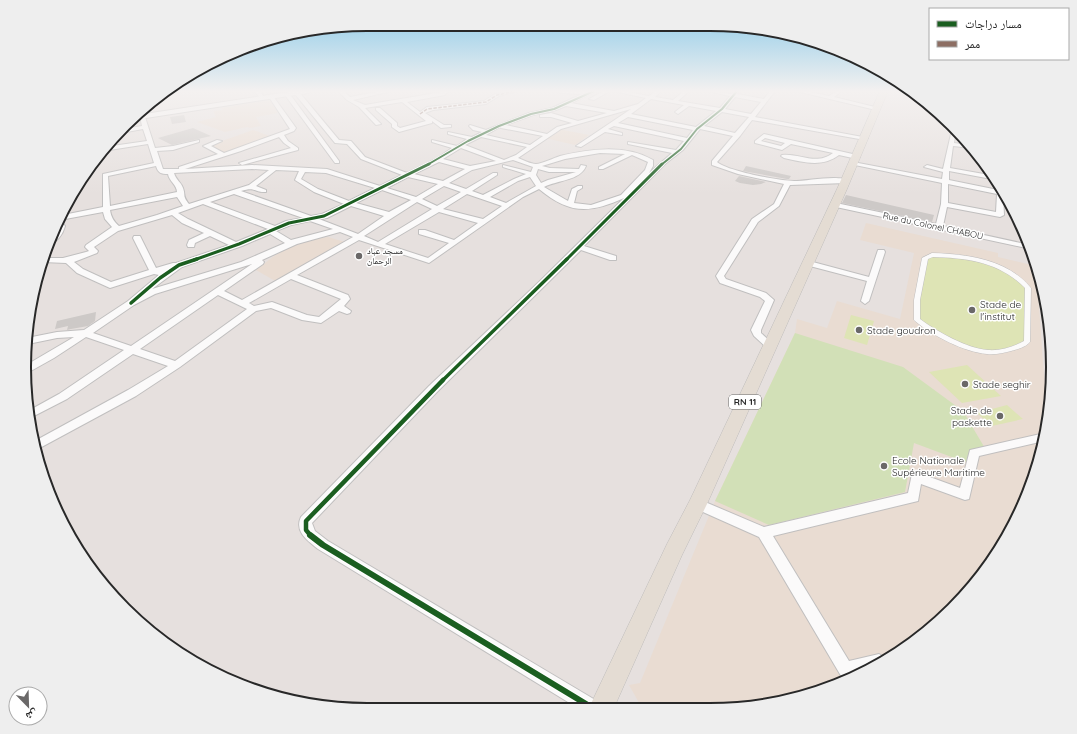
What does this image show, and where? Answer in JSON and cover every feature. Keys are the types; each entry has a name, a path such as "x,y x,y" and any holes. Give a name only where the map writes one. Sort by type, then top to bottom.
{"main road":[{"name":"RN 11","path":"603,703 674,550 698,504 836,205 870,125"}],"street":[{"path":"169,172 281,135 292,130 293,128 291,125"},
{"path":"310,125 338,162"},
{"path":"323,125 337,142 349,142 363,158 408,175 443,183 508,206"},
{"path":"394,125 399,130 417,125"},
{"path":"441,125 443,127 449,126"},
{"path":"438,160 470,168 504,164 532,147 546,135 566,125"},
{"path":"578,146 611,125"},
{"path":"619,125 688,140"},
{"path":"683,125 738,135"},
{"path":"532,174 533,179 539,186 570,206 586,208 599,206 624,196 677,152 702,125"},
{"path":"746,125 714,162 714,164 730,170 788,183 834,180 846,181"},
{"path":"797,125 866,138"},
{"path":"472,126 475,129 488,132"},
{"path":"31,367 131,303 179,265 236,245 296,221 324,216 438,160 480,135 499,126 546,135"},
{"path":"128,130 146,127 152,150 160,170 169,172 252,167 327,171 416,200 437,209 484,222"},
{"path":"604,130 620,134"},
{"path":"450,133 474,139"},
{"path":"939,227 944,204 946,170 953,134"},
{"path":"212,169 296,149 286,142 281,135"},
{"path":"480,135 532,147"},
{"path":"152,150 173,148 197,141"},
{"path":"219,141 206,146 224,155"},
{"path":"434,141 460,147 532,174"},
{"path":"112,148 150,142"},
{"path":"790,142 837,153 855,160 946,182 997,192"},
{"path":"822,149 826,142"},
{"path":"630,143 677,152"},
{"path":"951,144 964,146"},
{"path":"483,198 516,180 532,174 538,166 559,158 592,152 610,151 631,153 647,158 651,161 646,173 580,247 433,389 314,512 306,521 305,528 307,532 323,545 584,703"},
{"path":"601,168 631,153"},
{"path":"784,156 820,162 831,159 837,153"},
{"path":"236,192 340,228 357,237 379,245 429,261 484,222 539,186 577,174 582,167 570,171 549,170 512,158"},
{"path":"203,161 212,169"},
{"path":"118,228 112,225 107,218 106,174 157,164"},
{"path":"927,167 986,175"},
{"path":"49,260 67,260 93,252 93,250 89,247 118,228 149,221 236,192 251,186 275,168"},
{"path":"243,303 357,237 443,183 470,168"},
{"path":"303,169 298,180 303,185 390,216"},
{"path":"169,172 180,188 179,194 188,207"},
{"path":"379,245 495,174"},
{"path":"770,346 757,334 756,330 770,300 763,295 723,281 720,276 755,221 777,205 788,183"},
{"path":"251,186 264,191"},
{"path":"570,206 574,190 580,187"},
{"path":"67,217 179,194"},
{"path":"944,204 1000,215 1001,200"},
{"path":"204,202 273,230 292,244"},
{"name":"Rue du Colonel CHABOU","path":"836,205 1023,245"},
{"path":"173,212 185,222 236,245"},
{"path":"131,303 166,287 244,264 292,244 320,236 340,228"},
{"path":"422,232 455,243"},
{"path":"191,245 192,242 210,233"},
{"path":"136,238 154,271 166,274"},
{"path":"580,247 614,258"},
{"path":"34,412 61,397 275,252"},
{"path":"865,301 881,252"},
{"path":"932,255 953,255 989,263 1003,268 1014,275 1028,288 1027,342 1012,350 986,352 956,342 931,330 917,320 917,300 925,258 932,255"},
{"path":"67,260 80,271 110,285 195,259"},
{"path":"809,263 872,280"},
{"path":"40,444 100,412 176,365 253,309 272,305 305,318 321,320 342,309 346,299 345,296 291,276"},
{"path":"218,292 253,309"},
{"path":"32,340 57,335 84,333 176,365"},
{"path":"764,533 914,497 916,477 965,495 974,454 1039,439"},
{"path":"698,504 764,533 848,673"}],"shaded area":[{"path":"206,125 261,126 250,128 247,127 225,132"},
{"path":"558,129 589,135 575,145 545,138"},
{"path":"253,130 272,137 226,154 208,146"},
{"name":"Ecole Nationale Supérieure Maritime","path":"866,223 998,253 998,257 1030,265 1038,292 1045,389 1040,433 1035,454 1011,516 1001,535 977,572 948,605 915,634 878,658 859,668 818,685 776,697 710,703 639,703 629,685 640,683 715,501 795,333 797,319 827,328 837,301 900,319 914,253 860,240"},
{"path":"328,237 345,242 277,282 256,270 278,253 300,242"}],"green space":[{"name":"Stade de l'institut","path":"932,255 953,255 1003,268 1028,288 1027,342 1012,350 988,352 956,342 917,320 925,258"},
{"name":"Stade goudron","path":"851,315 874,321 867,345 844,338"},
{"path":"795,333 903,367 963,411 986,450 974,453 965,462 914,443 905,492 769,525 715,501"},
{"name":"Stade seghir","path":"967,365 1001,396 962,403 929,372"},
{"name":"Stade de paskette","path":"1007,405 1023,419 992,426 977,413"}],"building":[{"path":"193,128 211,136 172,145 158,138"},
{"path":"746,166 791,176 787,179 743,171"},
{"path":"739,176 766,182 753,185 740,183 735,181"},
{"path":"846,195 934,215 932,222 842,203"},
{"path":"96,312 95,321 88,326 67,330 68,326 55,329 57,321"}],"cycle path":[{"path":"131,303 160,278 179,265 239,244 289,223 324,216 438,160 468,141 501,125"},
{"path":"584,703 323,545 308,533 306,530 306,521 433,389 543,283 663,163 681,149 702,125"}],"place":[{"name":"مسجد عباد الرحمان","path":"359,256"},
{"name":"Stade de l'institut","path":"972,310"},
{"name":"Stade goudron","path":"859,330"},
{"name":"Stade seghir","path":"965,384"},
{"name":"Stade de paskette","path":"1000,416"},
{"name":"Ecole Nationale Supérieure Maritime","path":"884,466"}]}
